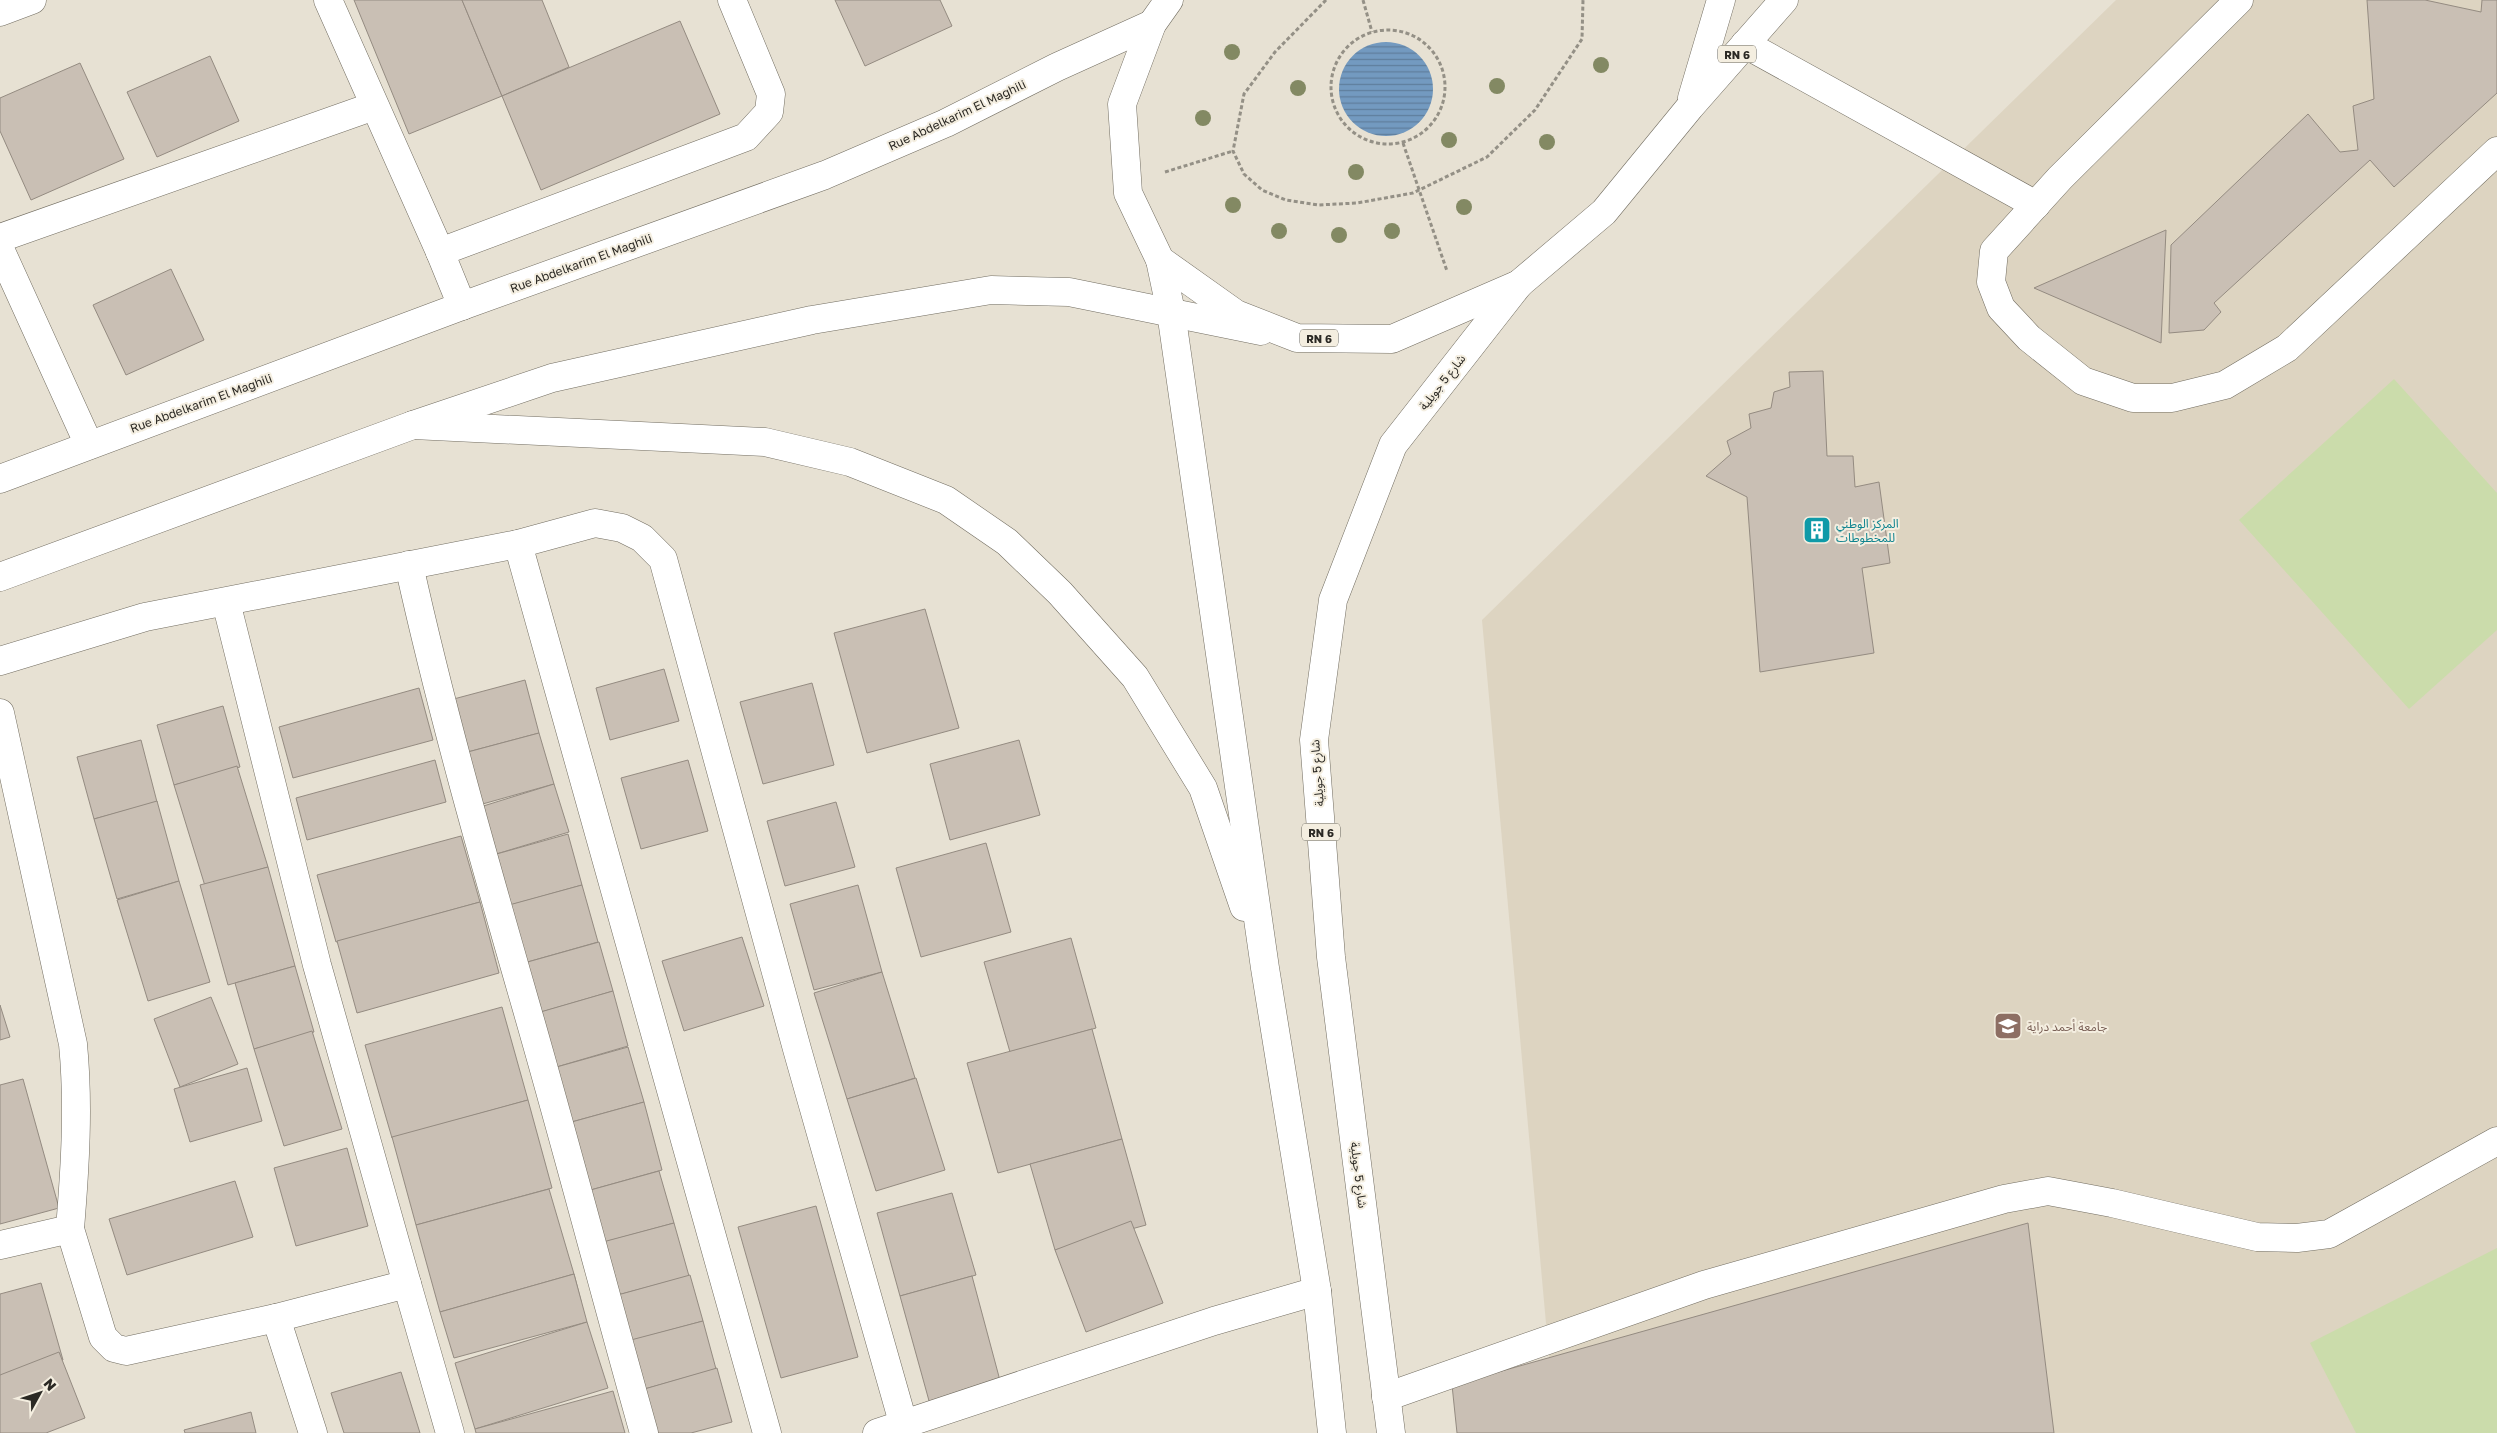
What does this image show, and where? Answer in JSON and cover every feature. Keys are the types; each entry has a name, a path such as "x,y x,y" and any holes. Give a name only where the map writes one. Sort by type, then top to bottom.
{"street":[{"path":"0,12 32,0"},
{"path":"328,0 440,252 462,306"},
{"path":"440,252 746,137 769,112 771,94 732,0"},
{"name":"RN 6","path":"1690,107 1721,0"},
{"name":"RN 6","path":"1160,260 1236,314 1297,338 1392,339 1519,284 1604,212 1690,107 1784,0"},
{"path":"2238,0 2036,205 1994,252 1991,282 2002,308 2029,338 2083,381 2132,398 2172,398 2225,385 2287,348 2497,151"},
{"name":"RN 6","path":"1161,8 1122,104 1128,193 1160,260 1171,312 1265,968 1317,1291 1332,1433"},
{"name":"Rue Abdelkarim El Maghili","path":"0,479 462,306 825,176 946,123 1057,68 1161,8"},
{"path":"1745,44 2036,205"},
{"path":"0,238 374,106"},
{"path":"0,249 89,445"},
{"name":"شارع 5 جويلية","path":"1391,1433 1331,957 1314,740 1333,600 1393,445 1519,284"},
{"path":"0,577 413,425 552,378 812,320 991,290 1069,292 1297,338"},
{"path":"413,425 765,442 850,462 946,500 1007,542 1060,593 1135,677 1203,788 1265,968"},
{"path":"0,660 145,618 518,544 595,523 622,528 642,538 663,559 799,1058 905,1429"},
{"path":"518,544 767,1433"},
{"path":"409,565 430,658 473,824 529,1017 644,1433"},
{"path":"226,602 318,966 450,1433"},
{"path":"0,713 73,1044 77,1084 75,1169 70,1230 103,1337 114,1348 126,1351 276,1318 407,1284"},
{"path":"1386,1397 1704,1285 2004,1199 2048,1191 2112,1202 2257,1237 2297,1238 2329,1234 2497,1140"},
{"path":"0,1245 70,1230"},
{"path":"877,1433 905,1429 1214,1321 1317,1291"},
{"path":"276,1318 313,1433"}],"path":[{"path":"1326,0 1275,52 1244,94 1233,151 1244,174 1262,190 1286,200 1318,205 1357,203 1420,190 1487,157 1535,110 1582,39 1583,0"},
{"path":"1363,0 1372,32"},
{"path":"1384,30 1402,31 1419,39 1434,52 1442,69 1445,87 1442,106 1434,122 1420,135 1403,143 1384,144 1366,140 1349,130 1338,115 1331,96 1331,77 1338,59 1349,44 1372,32 1384,30"},
{"path":"1403,143 1447,271"},
{"path":"1160,173 1233,151"}],"shaded area":[{"name":"جامعة أحمد دراية","path":"2116,0 2497,0 2497,1433 1556,1433 1482,620"}],"green space":[{"path":"2394,379 2497,493 2497,630 2409,709 2239,520"},
{"path":"2497,1248 2497,1433 2356,1433 2310,1343"}],"water":[{"path":"1386,42 1404,45 1419,56 1430,71 1433,89 1430,107 1419,122 1404,133 1386,136 1368,133 1353,122 1342,107 1339,89 1342,71 1353,56 1368,45"}],"building":[{"path":"354,0 462,0 502,96 409,134"},
{"path":"462,0 542,0 569,67 502,96"},
{"path":"835,0 940,0 952,26 865,66"},
{"path":"2367,0 2425,0 2481,12 2482,0 2497,0 2497,93 2394,187 2370,160 2214,303 2221,312 2204,330 2169,333 2171,245 2308,114 2340,152 2358,150 2353,106 2374,99"},
{"path":"680,21 720,114 541,190 502,96"},
{"path":"210,56 239,121 157,157 127,92"},
{"path":"80,63 124,159 31,200 0,131 0,98"},
{"path":"2166,230 2161,343 2034,288"},
{"path":"171,269 204,340 126,375 93,305"},
{"name":"المركز الوطني للمخطوطات","path":"1823,371 1827,456 1853,456 1855,487 1879,482 1890,563 1862,568 1874,653 1760,672 1747,497 1706,476 1731,454 1727,441 1751,428 1749,414 1771,408 1774,392 1790,387 1789,372"},
{"path":"925,609 959,728 867,753 834,633"},
{"path":"664,669 679,721 610,740 596,688"},
{"path":"525,680 539,733 464,753 450,700"},
{"path":"812,683 834,765 763,784 740,702"},
{"path":"419,688 433,740 293,778 279,727"},
{"path":"223,706 240,767 174,785 157,725"},
{"path":"539,733 554,784 479,805 464,753"},
{"path":"141,740 157,802 94,819 77,757"},
{"path":"1019,740 1040,815 950,840 930,764"},
{"path":"435,760 446,802 307,840 296,798"},
{"path":"688,760 708,831 641,849 621,778"},
{"path":"237,766 268,867 205,886 174,785"},
{"path":"554,784 569,832 493,855 477,808"},
{"path":"157,801 179,881 117,899 94,819"},
{"path":"836,802 855,867 785,886 767,821"},
{"path":"568,834 582,885 507,906 493,855"},
{"path":"461,836 480,902 336,942 317,875"},
{"path":"986,843 1011,932 921,957 896,868"},
{"path":"268,867 295,966 228,985 200,885"},
{"path":"179,881 210,982 148,1001 117,900"},
{"path":"582,885 598,942 524,963 509,905"},
{"path":"858,885 882,972 814,990 790,904"},
{"path":"480,902 499,973 357,1013 337,941"},
{"path":"742,937 764,1006 684,1031 662,961"},
{"path":"1071,938 1096,1028 1010,1052 984,962"},
{"path":"599,942 613,991 538,1013 524,963"},
{"path":"295,966 314,1032 254,1049 235,983"},
{"path":"882,972 915,1078 847,1099 814,993"},
{"path":"613,991 628,1046 553,1068 537,1013"},
{"path":"211,997 238,1064 180,1087 154,1019"},
{"path":"0,1005 10,1037 0,1040"},
{"path":"502,1007 528,1100 392,1138 365,1045"},
{"path":"1092,1029 1122,1139 998,1173 967,1063"},
{"path":"312,1031 342,1129 284,1146 254,1049"},
{"path":"628,1047 644,1102 568,1123 553,1068"},
{"path":"247,1068 262,1121 190,1142 174,1089"},
{"path":"916,1078 945,1170 876,1191 847,1099"},
{"path":"23,1079 59,1208 0,1224 0,1085"},
{"path":"528,1100 552,1188 416,1225 392,1137"},
{"path":"644,1102 662,1170 587,1191 568,1123"},
{"path":"1122,1139 1146,1225 1055,1250 1030,1164"},
{"path":"347,1148 368,1226 296,1246 274,1168"},
{"path":"659,1171 674,1223 601,1243 587,1191"},
{"path":"235,1181 253,1237 127,1275 109,1219"},
{"path":"549,1189 574,1274 440,1312 416,1225"},
{"path":"952,1193 976,1275 900,1296 877,1213"},
{"path":"816,1206 858,1357 781,1378 738,1227"},
{"path":"1131,1221 1163,1303 1086,1332 1055,1250"},
{"path":"674,1223 689,1276 614,1296 599,1243"},
{"path":"2028,1223 2054,1433 1457,1433 1452,1385"},
{"path":"574,1274 581,1301 577,1303 569,1276"},
{"path":"574,1274 587,1322 454,1358 440,1312"},
{"path":"690,1275 703,1321 626,1342 614,1296"},
{"path":"972,1276 1002,1388 931,1408 900,1296"},
{"path":"41,1283 63,1360 0,1378 0,1294"},
{"path":"703,1321 716,1369 641,1390 627,1341"},
{"path":"587,1322 608,1388 475,1429 455,1363"},
{"path":"59,1352 85,1418 46,1433 0,1433 0,1375"},
{"path":"717,1368 732,1422 691,1433 653,1433 641,1390"},
{"path":"401,1372 420,1433 344,1433 331,1393"},
{"path":"613,1391 625,1433 476,1433 475,1429"},
{"path":"251,1412 256,1433 185,1433 184,1430"}],"place":[{"name":"المركز الوطني للمخطوطات","path":"1817,530"},
{"name":"جامعة أحمد دراية","path":"2008,1026"}]}
